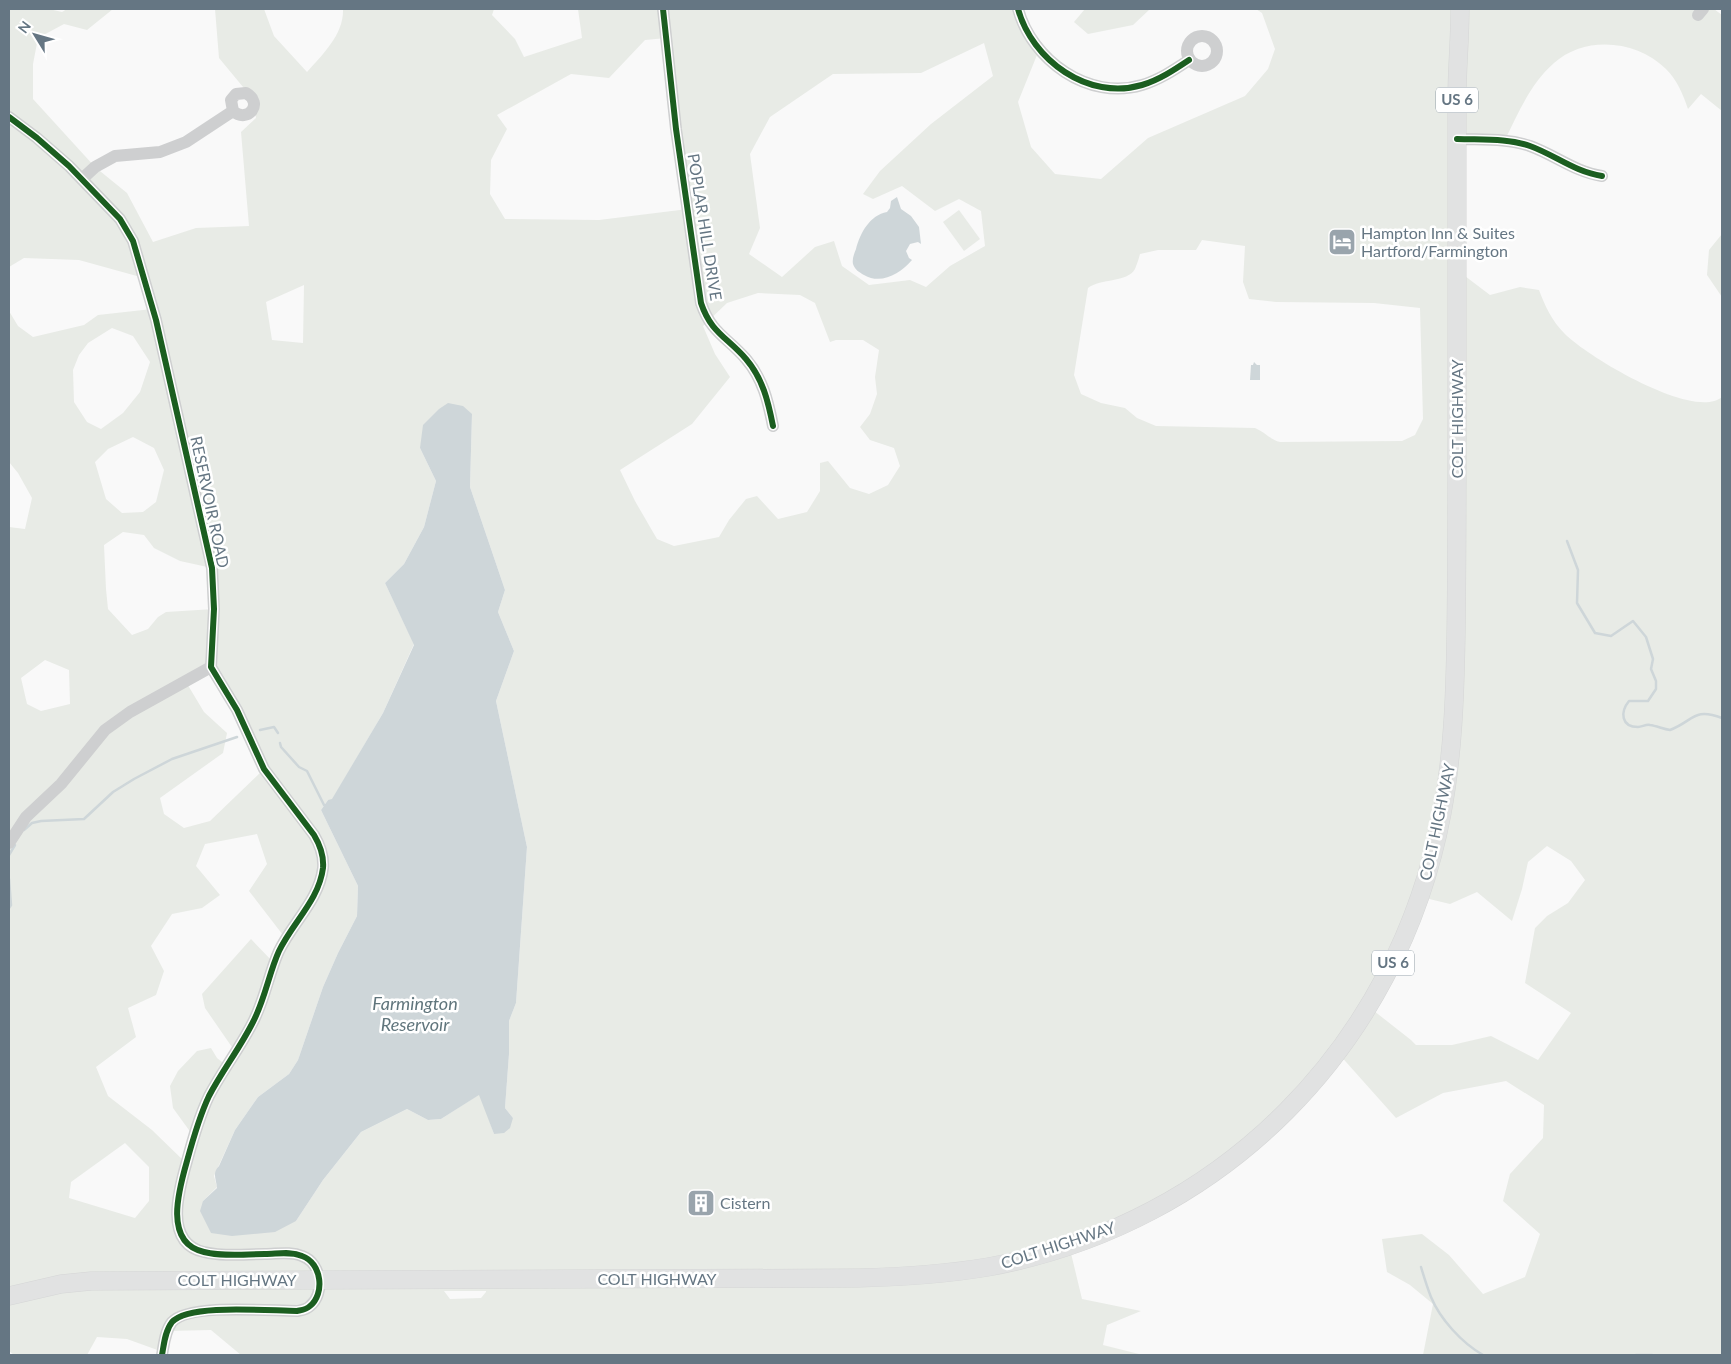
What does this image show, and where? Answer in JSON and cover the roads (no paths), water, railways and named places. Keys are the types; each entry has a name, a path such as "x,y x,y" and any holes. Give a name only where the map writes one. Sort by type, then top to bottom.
{"highway":[{"name":"COLT HIGHWAY","path":"9,1296 60,1284 91,1281 859,1278 893,1277 987,1267 1076,1243 1125,1224 1153,1210 1205,1179 1253,1143 1295,1102 1330,1062 1369,1007 1398,954 1421,897 1443,810 1451,750 1455,690 1457,139 1460,9"}],"street":[{"name":"POPLAR HILL DRIVE","path":"663,9 676,125 701,303 705,315 713,328 747,360 761,381 766,392 774,426"},
{"path":"1018,9 1028,34 1039,50 1052,63 1068,74 1103,87 1123,88 1140,85 1172,71 1189,60"},
{"path":"82,179 94,166 114,156 160,152 186,142 233,111"},
{"name":"RESERVOIR ROAD","path":"9,117 37,138 82,179 120,218 138,252 153,308 212,568 214,609 211,667"},
{"path":"1457,139 1505,140 1528,145 1581,170 1602,176"},
{"path":"9,842 26,817 61,784 105,730 130,712 211,667 237,710 264,769 319,843 323,868 316,893 280,951 255,1019 218,1081 200,1117 180,1191 177,1221 183,1238 194,1249 212,1254 300,1255 310,1260 315,1264 318,1272 318,1294 312,1305 296,1312 210,1310 197,1311 178,1317 168,1331 162,1355"}],"water":[{"path":"897,197 901,209 911,216 919,227 921,244 918,242 910,244 906,251 912,260 896,274 877,279 870,278 857,271 853,264 860,237 871,221 887,212 891,201"},
{"path":"1254,362 1260,365 1260,380 1250,380 1251,365"},
{"name":"Farmington Reservoir","path":"448,403 463,406 472,414 470,487 505,590 498,612 514,651 496,701 527,847 516,1003 509,1021 509,1054 505,1108 513,1118 510,1128 504,1133 494,1134 479,1095 441,1119 428,1120 407,1109 361,1132 323,1180 296,1221 275,1232 232,1236 211,1233 200,1211 203,1201 217,1188 216,1171 235,1130 258,1097 289,1074 298,1060 323,987 357,916 358,886 321,810 328,800 332,799 383,713 414,645 385,583 404,564 424,527 436,481 420,448 423,425"}],"waterway":[{"path":"1567,541 1578,570 1577,603 1595,633 1611,636 1633,621 1646,637 1653,659 1651,669 1656,681 1656,689 1648,701 1629,701 1623,714 1625,722 1632,726 1648,725 1670,730 1694,716 1705,714 1722,718"},
{"path":"260,730 274,727 278,733"},
{"path":"24,830 32,823 41,821 84,819 113,792 134,779 172,759 237,737"},
{"path":"280,743 281,747 299,767 307,771 324,805"},
{"path":"9,855 15,845"},
{"path":"9,879 11,905 9,908"},
{"path":"1421,1267 1431,1297 1440,1314 1467,1344 1483,1355"},
{"path":"1636,1355 1652,1355"}],"place":[{"name":"Hampton Inn & Suites Hartford/Farmington","path":"1342,242"},
{"name":"Cistern","path":"701,1203"}]}
